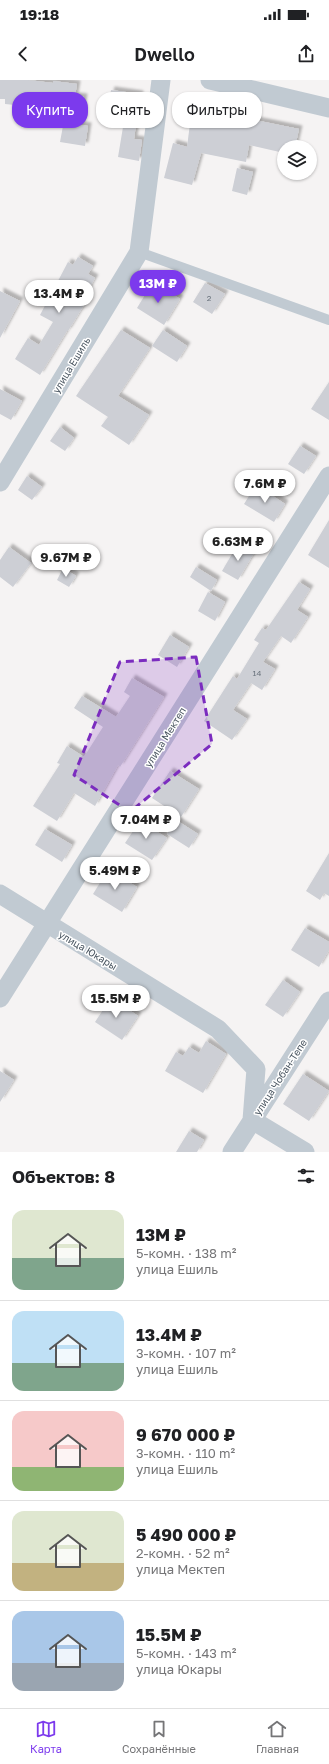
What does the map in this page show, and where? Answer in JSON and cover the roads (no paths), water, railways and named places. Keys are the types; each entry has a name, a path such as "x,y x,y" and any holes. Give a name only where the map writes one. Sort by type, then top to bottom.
{"street":[{"name":"улица Ешиль","path":"0,482 139,252 161,80"},
{"path":"210,80 329,108"},
{"name":"улица Мектеп","path":"0,998 329,476"},
{"name":"улица Юкары","path":"0,894 47,925 218,1028 256,1069 252,1120"},
{"name":"улица Чобан-Тепе","path":"232,1152 329,1001"},
{"path":"252,1120 305,1152"}],"lane":[{"path":"139,252 329,320"}]}
